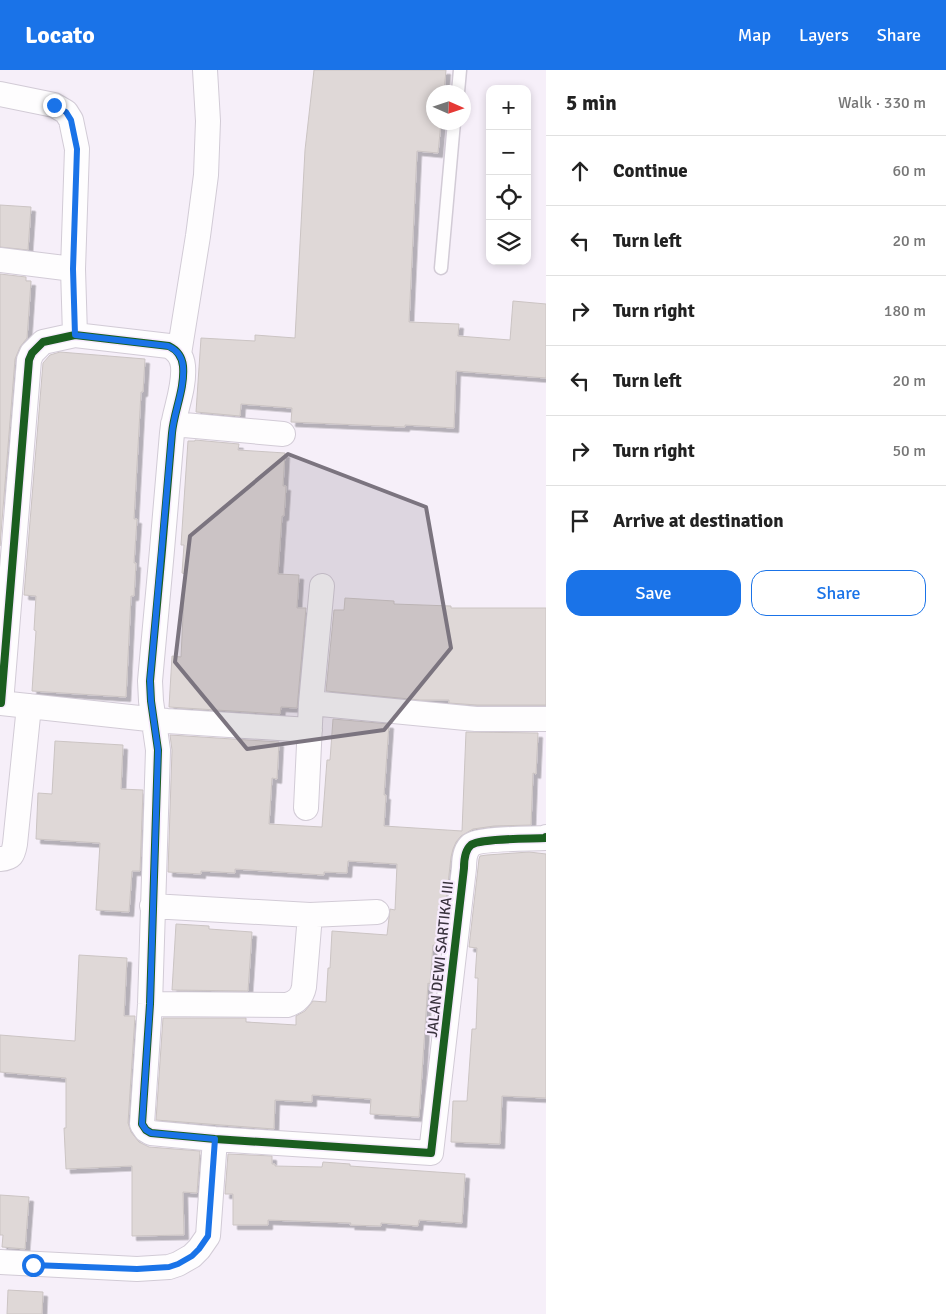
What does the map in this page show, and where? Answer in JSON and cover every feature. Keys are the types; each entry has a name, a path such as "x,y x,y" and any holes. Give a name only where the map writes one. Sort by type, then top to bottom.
{"street":[{"path":"179,354 206,175 208,121 205,70"},
{"path":"0,94 54,105 66,112 71,120 77,149 73,269 75,335"},
{"path":"0,260 73,269"},
{"path":"0,1262 137,1269 169,1267 184,1261 199,1249 208,1236 215,1139 151,1133 142,1124 150,1004 158,750 153,719 150,680 173,424 183,381 183,368 175,348 168,346 75,335 43,342 32,353 29,360 1,703 153,719 310,730"},
{"path":"173,424 283,434"},
{"path":"306,808 310,703 322,586"},
{"path":"310,703 476,719 546,720"},
{"path":"0,859 8,859 11,856 15,844 29,706"},
{"name":"JALAN DEWI SARTIKA III","path":"215,1139 431,1153 467,851 472,844 487,841 546,837"},
{"path":"152,906 310,916 377,912"},
{"path":"150,1004 287,1005 294,1003 302,994 304,987 310,916"}],"lane":[{"path":"459,85 460,70"},
{"path":"441,268 453,130"}],"highlighted area":[{"path":"288,454 426,507 451,648 384,730 247,749 175,662 190,536"}],"building":[{"path":"314,70 446,70 445,85 426,85 426,130 440,130 438,153 417,151 409,322 459,324 458,336 510,340 513,301 546,304 546,378 456,371 454,428 291,422 292,408 241,404 240,416 196,412 201,338 255,341 255,335 295,338 305,150"},
{"path":"0,205 31,207 28,250 0,247"},
{"path":"0,274 26,277 26,281 31,281 27,338 20,347 15,359 0,546"},
{"path":"60,352 145,359 143,392 141,392 134,519 137,519 134,563 136,563 134,596 131,596 126,697 32,691 36,596 24,595 43,363 50,355"},
{"path":"188,441 239,444 238,450 285,453 283,486 286,486 278,574 299,575 297,608 306,608 297,708 281,707 280,714 169,707 172,656 181,657 185,574 182,573 184,545 181,545"},
{"path":"345,598 394,601 394,604 451,606 451,608 546,608 546,705 477,705 449,703 449,700 420,700 326,691 334,610 344,610"},
{"path":"333,719 389,724 384,795 386,795 384,826 462,831 466,732 538,733 536,774 533,773 531,825 494,826 473,829 461,836 453,849 441,946 433,945 430,984 428,983 419,1117 370,1114 371,1099 312,1095 312,1102 275,1100 274,1129 156,1120 163,1018 246,1018 246,1022 296,1025 296,1016 305,1011 313,1001 326,1002 332,931 387,935 390,909 395,910 397,864 348,861 347,873 324,872 324,875 235,869 235,873 201,871 201,874 168,872 172,750 170,735 279,742 277,779 272,778 269,824 322,827 327,760 330,760"},
{"path":"55,741 123,745 121,789 143,790 140,871 132,871 129,912 96,910 100,843 36,839 38,793 52,794"},
{"path":"529,852 546,854 546,1098 502,1096 500,1144 451,1142 453,1101 467,1101 472,1029 476,1029 478,978 475,978 477,948 469,947 479,859 480,856 487,855"},
{"path":"176,924 209,926 209,929 252,932 248,991 172,990"},
{"path":"79,955 127,958 124,1016 135,1016 128,1123 131,1132 139,1142 149,1147 200,1151 197,1193 183,1192 184,1235 132,1236 132,1166 66,1169 64,1128 66,1128 66,1078 0,1072 0,1035 75,1041"},
{"path":"228,1154 272,1156 272,1164 275,1164 275,1166 322,1167 323,1162 350,1164 350,1166 465,1174 462,1223 419,1220 418,1226 381,1223 381,1226 268,1220 268,1225 233,1225 233,1194 225,1194"},
{"path":"0,1195 29,1197 25,1249 2,1247 3,1235 0,1235"},
{"path":"8,1290 43,1292 42,1314 7,1314"}],"cycle path":[{"path":"1,703 29,360 32,353 43,342 75,335 169,346 177,351 180,356 183,375 172,433 150,681 158,750 150,1004 142,1124 146,1130 151,1133 215,1139 431,1153 466,853 471,845 485,841 546,837"}],"route":[{"path":"33,1265 137,1269 169,1267 192,1256 208,1236 215,1139 151,1133 142,1124 150,1004 158,750 150,680 173,424 183,381 182,361 175,348 168,346 75,335 73,269 77,149 71,120 66,112 54,105"}]}
